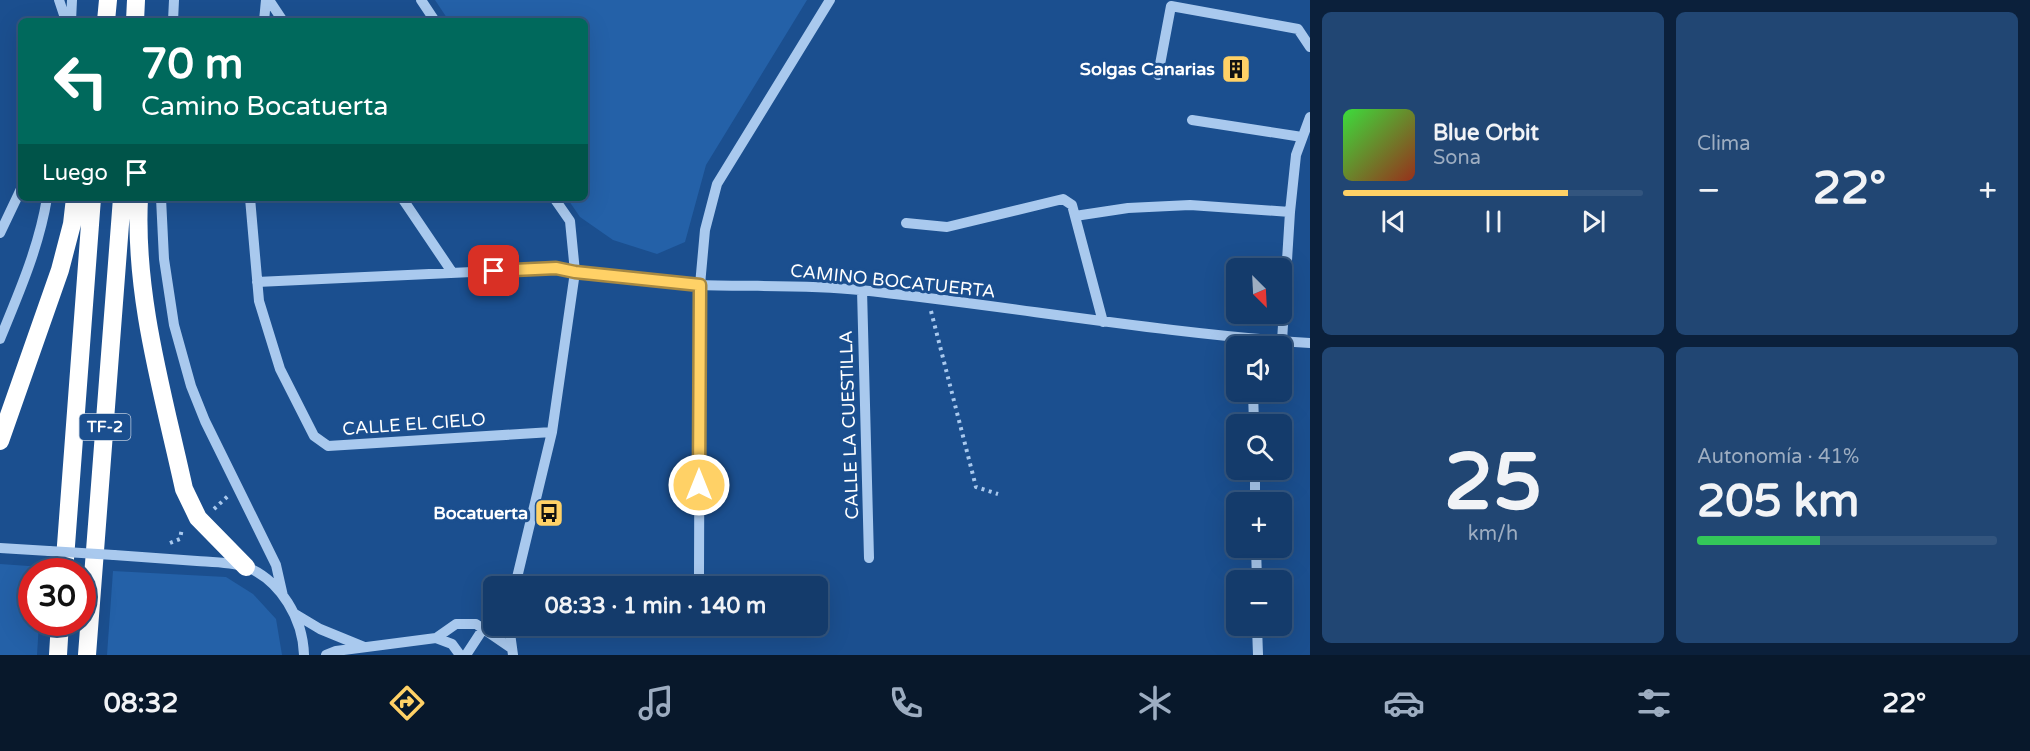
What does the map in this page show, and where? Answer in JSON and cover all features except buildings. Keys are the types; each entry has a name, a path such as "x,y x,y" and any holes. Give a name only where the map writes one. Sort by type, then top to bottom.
{"highway":[{"path":"106,18 108,0"},
{"path":"135,18 136,0"},
{"path":"0,441 60,270 72,224 75,201"},
{"name":"TF-2","path":"65,558 92,201"},
{"name":"TF-2","path":"87,655 122,201"},
{"path":"139,201 137,231 142,287 184,489 198,518 246,567"},
{"path":"58,655 59,636"}],"street":[{"path":"59,0 65,18"},
{"path":"71,18 72,0"},
{"path":"172,18 174,0"},
{"path":"265,18 268,0"},
{"path":"268,0 281,18"},
{"path":"421,0 433,18"},
{"path":"699,574 700,285 705,230 717,184 830,0"},
{"path":"1158,75 1171,6 1298,29 1310,47"},
{"path":"1282,336 1296,155 1310,117"},
{"path":"1192,120 1302,137"},
{"path":"0,233 18,195"},
{"path":"906,223 946,227 1063,199 1072,205 1103,322"},
{"path":"0,339 22,286 46,201"},
{"path":"161,201 164,259 174,325 191,386 210,431 276,565 283,596"},
{"name":"CALLE EL CIELO","path":"250,201 259,301 280,369 314,436 328,446 552,432"},
{"path":"404,201 452,273"},
{"path":"517,576 552,432 575,272 570,221 556,201"},
{"path":"1075,216 1128,208 1190,205 1290,212"},
{"name":"CAMINO BOCATUERTA","path":"257,282 556,268 700,285 795,285 862,290 1226,339"},
{"name":"CALLE LA CUESTILLA","path":"862,290 869,558"},
{"name":"CAMINO BOCATUERTA","path":"1292,342 1310,343"},
{"path":"0,548 224,563 246,567 266,579 283,596 295,614 302,635 304,655"},
{"path":"295,614 320,629 364,648"},
{"path":"326,655 336,651 436,638 456,624 476,624 483,629 466,655"},
{"path":"492,636 512,651"},
{"path":"510,636 512,651"},
{"path":"1257,636 1258,655"},
{"path":"436,638 452,644 460,655"},
{"path":"352,655 364,648"}],"path":[{"path":"928,299 976,487 998,494"}],"shaded area":[{"path":"435,0 807,0 706,165 685,242 657,254 613,240 580,217 569,201 588,201 588,18 447,18"},
{"path":"0,564 18,565 18,636 38,636 37,655 0,655"},
{"path":"113,571 226,577 253,594 276,619 282,655 107,655"}],"place":[{"name":"Solgas Canarias","path":"1236,69"},
{"name":"Bocatuerta","path":"549,513"}],"route":[{"path":"494,271 556,268 700,285 699,485"}]}
